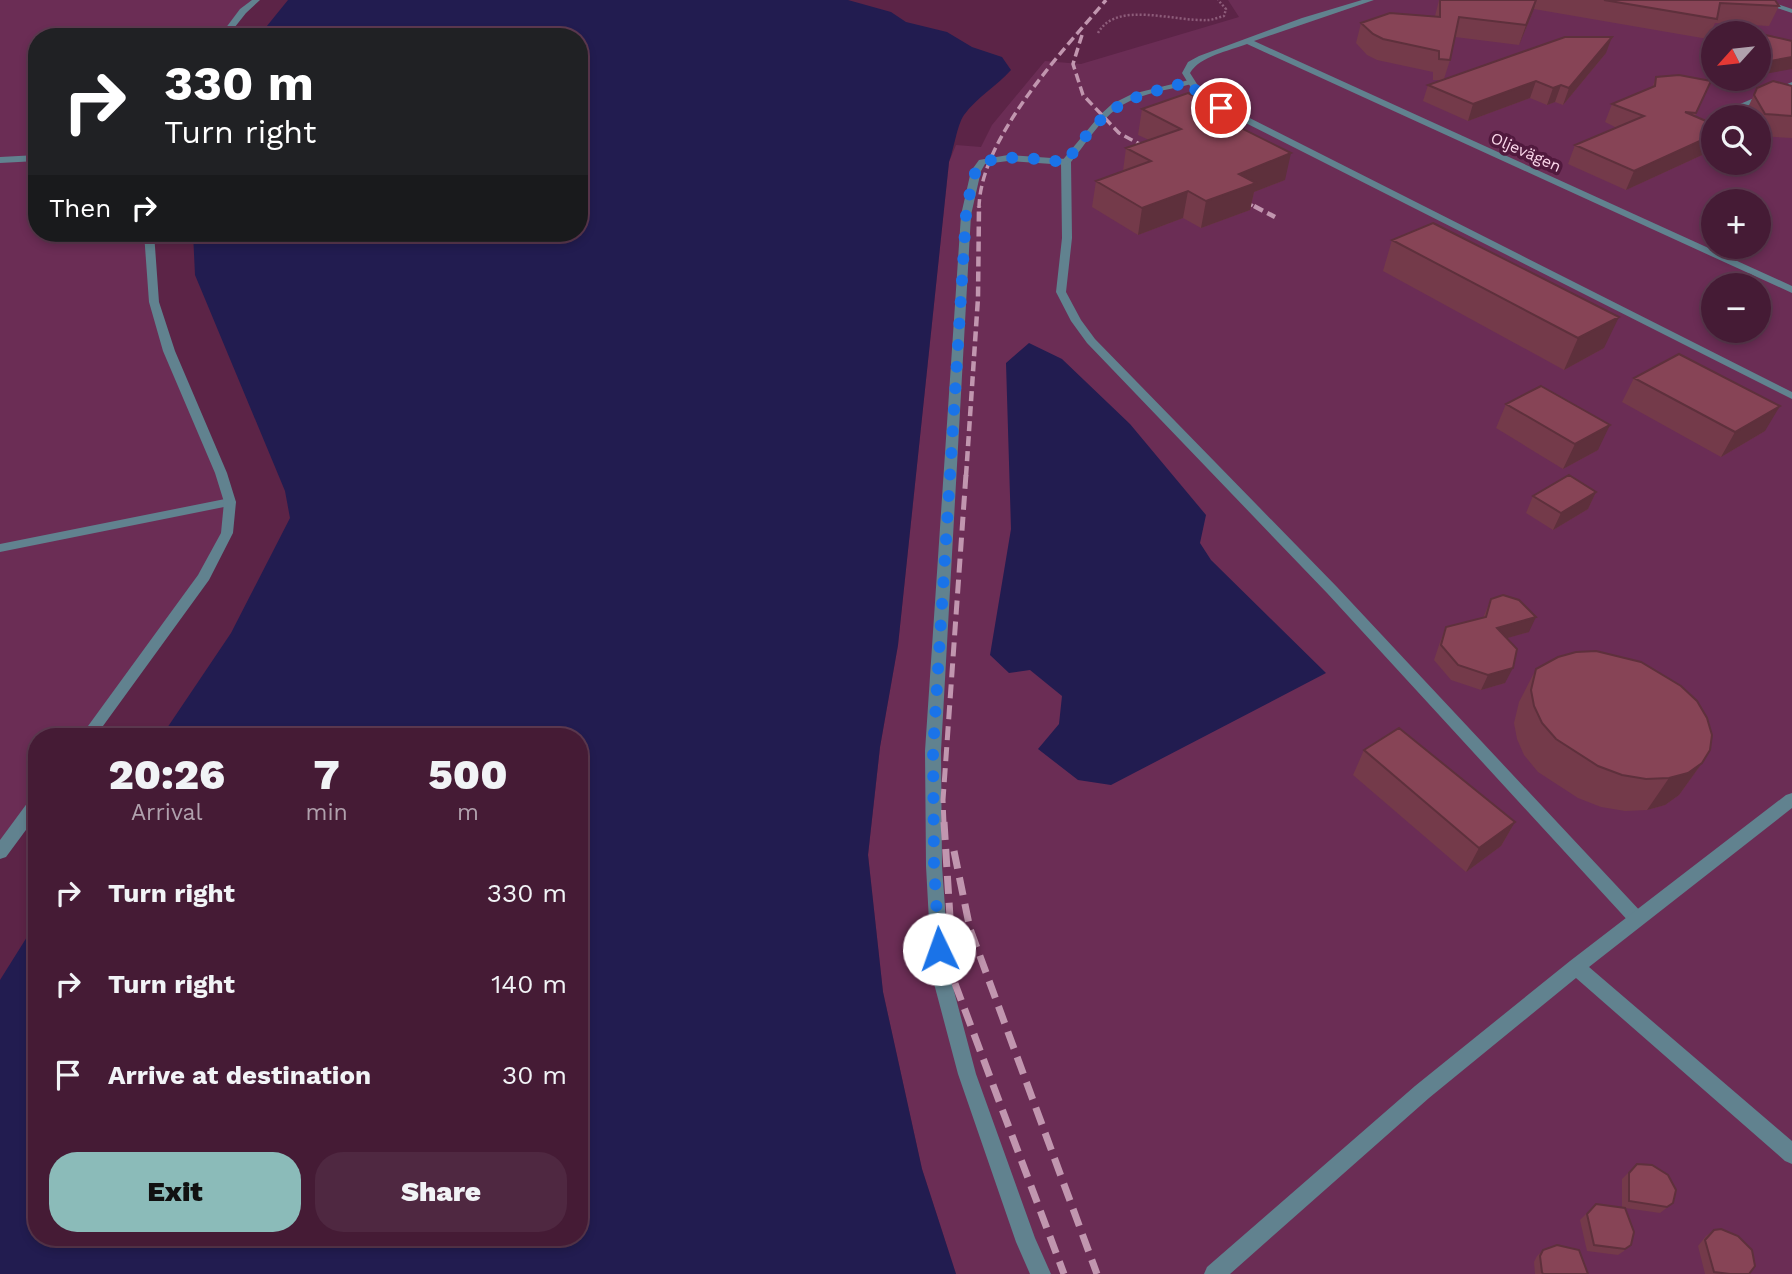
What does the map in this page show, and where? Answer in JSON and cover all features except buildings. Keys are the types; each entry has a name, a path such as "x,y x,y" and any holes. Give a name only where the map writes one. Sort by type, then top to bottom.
{"street":[{"path":"230,28 256,0"},
{"path":"1370,0 1247,41 1191,64 1186,73 1189,82 1201,97 1247,121 1792,396"},
{"path":"1758,0 1792,11"},
{"name":"Oljevägen","path":"1247,41 1792,289"},
{"path":"1189,82 1135,96 1115,106 1066,162 1068,238 1061,292 1083,331 1332,590 1637,919"},
{"path":"1742,105 1792,84"},
{"path":"0,160 28,158"},
{"path":"1041,1274 1026,1242 967,1074 941,976 934,866 933,751 966,215 976,171 982,162 1008,158 1066,162"},
{"path":"95,728 204,577 227,533 230,502 221,473 165,339 154,302 150,242"},
{"path":"0,548 230,502"},
{"path":"1214,1274 1422,1092 1576,967 1792,799"},
{"path":"0,852 28,815"},
{"path":"1576,967 1792,1154"}],"path":[{"path":"1098,33 1102,22 1124,11 1197,20 1224,16 1226,9 1218,0"}],"shaded area":[{"path":"0,0 256,0 231,28 28,28 28,242 150,242 154,302 221,473 227,533 93,728 28,728 28,815 0,852"},
{"path":"288,0 848,0 891,12 906,22 947,32 972,47 1002,57 1011,70 964,115 949,162 898,645 880,747 868,855 883,992 922,1169 956,1274 0,1274 0,980 28,935 28,1246 588,1246 588,728 167,728 231,633 290,518 285,491 195,275 193,242 588,242 588,28 265,28"},
{"path":"1228,0 1792,0 1792,1274 956,1274 922,1169 883,992 868,855 880,747 898,645 949,162 956,145 981,147 992,125 1045,61 1081,64 1239,17"},
{"path":"1029,343 1062,359 1130,424 1206,515 1200,543 1211,560 1326,673 1111,785 1078,780 1038,749 1059,724 1062,696 1030,670 1009,673 990,655 1011,529 1006,363"}],"railway":[{"path":"979,208 983,181 993,153 1008,125 1047,70 1106,0"},
{"path":"1082,35 1073,64 1083,95 1119,133 1156,153"},
{"path":"1233,195 1257,208"},
{"path":"966,476 978,298 979,206"},
{"path":"1254,206 1275,217"},
{"path":"944,824 943,800 966,474"},
{"path":"944,822 954,981 1064,1274"},
{"path":"954,851 970,929 1097,1274"}],"route":[{"path":"939,949 934,866 933,751 966,215 976,171 982,162 990,159 1066,162 1115,106 1135,96 1189,82 1201,97 1221,108"}]}
